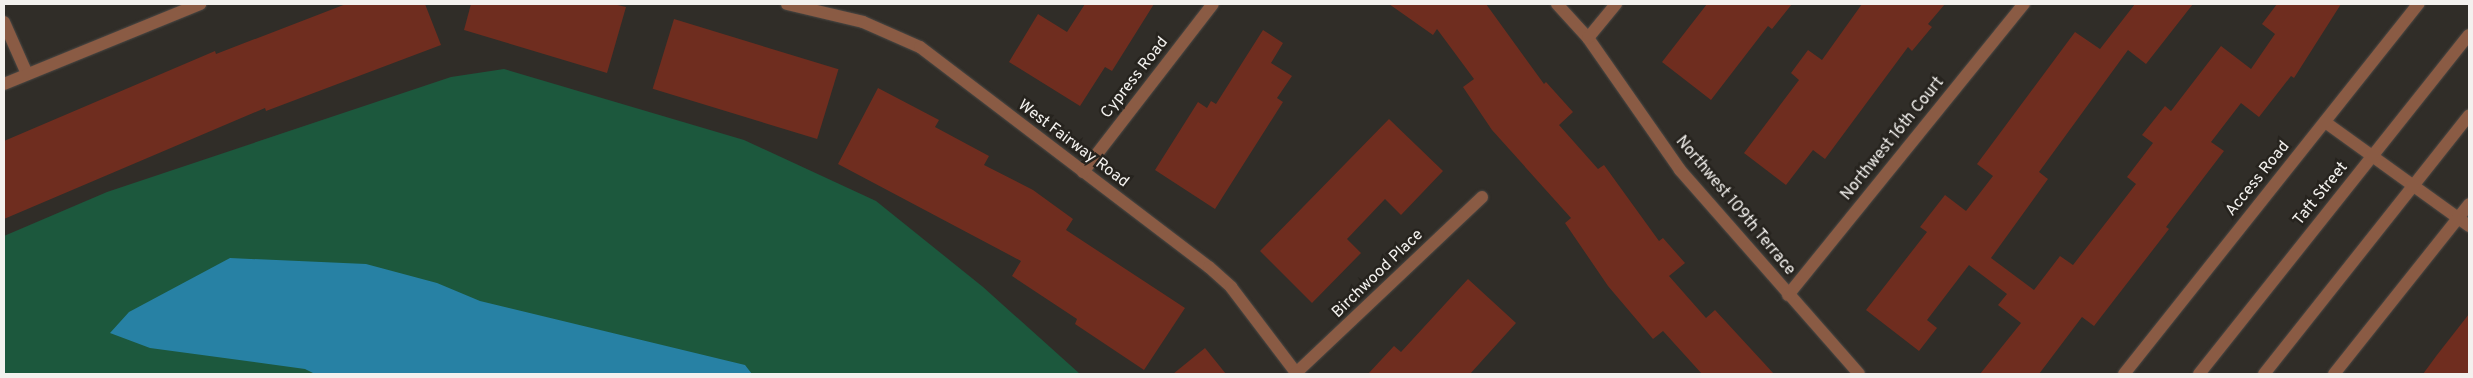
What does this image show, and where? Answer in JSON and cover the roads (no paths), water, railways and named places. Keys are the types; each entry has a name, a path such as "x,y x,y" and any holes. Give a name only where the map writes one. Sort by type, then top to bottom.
{"street":[{"path":"4,84 200,4"},
{"name":"West Fairway Road","path":"789,4 863,22 920,46 1083,172 1184,247 1231,287 1297,374"},
{"name":"Cypress Road","path":"1083,172 1213,4"},
{"name":"Northwest 109th Terrace","path":"1557,4 1588,38 1680,170 1859,374"},
{"path":"1588,38 1616,4"},
{"name":"Northwest 16th Court","path":"1788,295 2024,4"},
{"name":"Access Road","path":"2124,374 2418,4"},
{"path":"4,22 27,74"},
{"name":"Taft Street","path":"2199,374 2469,35"},
{"path":"2264,374 2469,115"},
{"path":"2325,122 2464,222"},
{"name":"Birchwood Place","path":"1297,374 1482,197"},
{"path":"2334,374 2464,222 2469,204"}],"water":[{"path":"230,258 366,264 437,283 480,301 745,365 752,374 315,374 305,369 150,348 110,333 129,312"}]}
